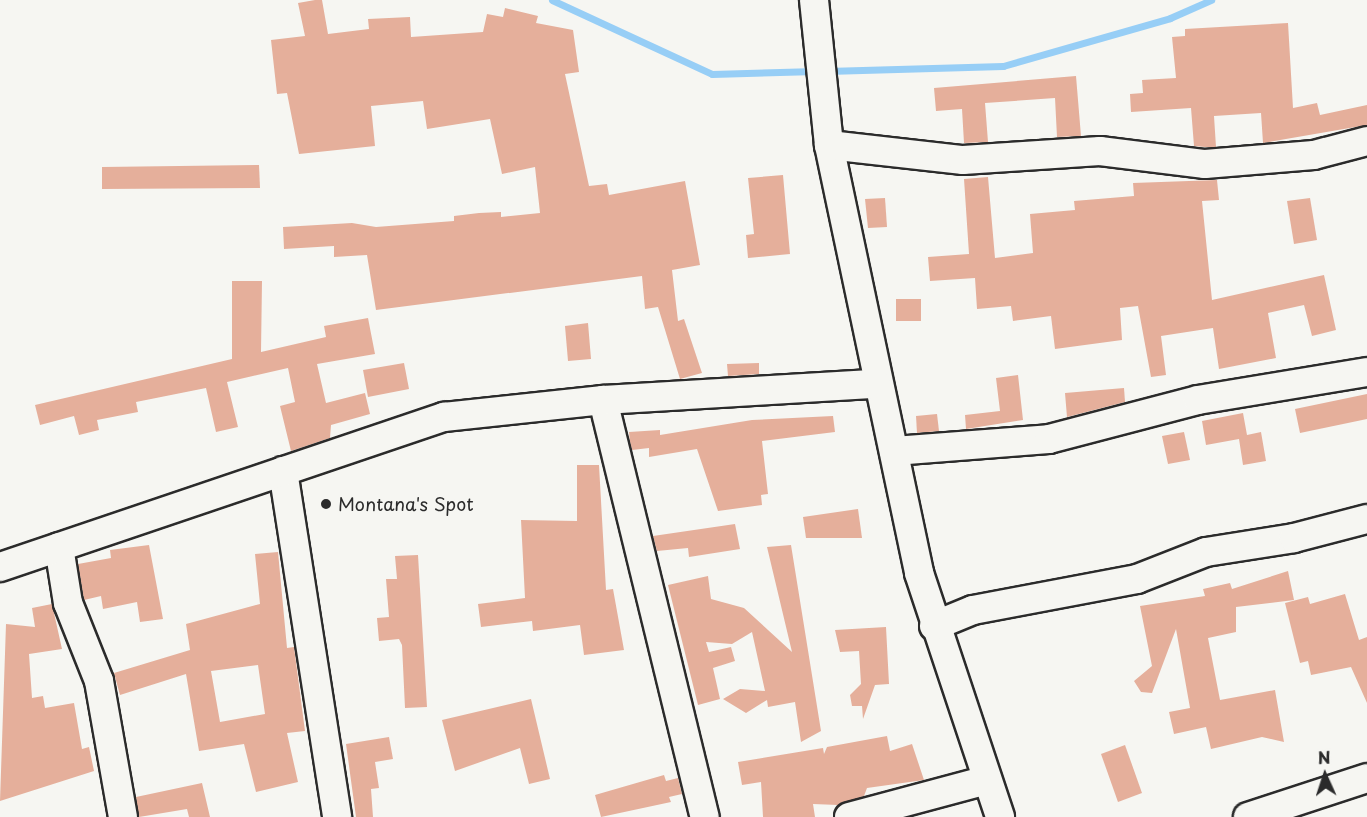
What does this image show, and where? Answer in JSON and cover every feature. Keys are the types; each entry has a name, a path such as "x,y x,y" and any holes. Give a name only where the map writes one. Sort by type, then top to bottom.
{"street":[{"path":"814,0 829,145 876,384 894,451 934,627 1000,817"},
{"path":"829,145 963,160 1100,151 1205,164 1314,155 1367,141"},
{"path":"894,451 1049,439 1198,400 1367,372"},
{"path":"0,567 444,417 603,400 876,384"},
{"path":"603,400 705,817"},
{"path":"283,471 337,817"},
{"path":"934,627 973,610 1137,579 1206,552 1294,538 1367,519"},
{"path":"59,547 68,603 99,681 123,817"},
{"path":"1248,817 1367,777"},
{"path":"849,817 987,780"}],"building":[{"path":"322,0 328,34 369,29 368,19 410,17 411,37 483,32 487,14 503,17 505,8 538,16 536,23 573,30 579,72 565,74 589,186 607,184 609,195 685,181 700,265 672,270 678,321 684,319 702,373 680,379 658,307 645,309 642,276 376,310 367,255 334,257 334,246 284,249 283,227 352,223 376,227 454,221 454,216 479,213 501,212 501,217 540,213 535,167 502,174 490,119 427,129 423,101 371,106 375,146 299,154 287,93 277,94 271,40 305,36 298,3"},
{"path":"1288,23 1293,108 1317,103 1320,115 1367,105 1367,125 1263,143 1261,113 1214,116 1216,147 1205,147 1194,146 1191,108 1131,112 1130,94 1143,93 1142,80 1176,78 1172,37 1185,36 1185,29"},
{"path":"1076,76 1081,136 1057,137 1055,98 985,103 988,142 964,143 962,109 936,111 934,88"},
{"path":"259,165 260,188 102,189 102,167"},
{"path":"783,175 790,254 748,258 746,235 754,234 748,178"},
{"path":"988,177 995,258 1033,253 1030,214 1075,210 1074,201 1134,196 1133,183 1217,180 1219,200 1202,201 1212,300 1324,275 1336,330 1312,336 1304,305 1268,313 1276,358 1219,369 1213,328 1161,336 1166,375 1151,377 1138,306 1120,308 1122,340 1055,349 1051,316 1013,321 1011,306 977,309 975,278 930,281 928,257 969,254 964,179"},
{"path":"885,198 887,227 868,228 865,199"},
{"path":"1310,198 1317,240 1294,244 1287,201"},
{"path":"232,281 262,281 261,352 326,337 324,326 368,318 375,354 317,364 326,403 365,393 370,414 331,425 330,438 291,451 280,406 295,402 288,368 227,382 238,427 216,432 206,388 136,402 138,412 97,420 99,430 79,435 74,416 40,425 35,405 232,359"},
{"path":"896,299 921,299 921,321 896,321"},
{"path":"588,323 591,359 568,361 565,326"},
{"path":"404,363 409,389 368,397 363,370"},
{"path":"759,363 759,374 728,376 727,364"},
{"path":"1018,375 1023,420 966,429 965,415 1000,411 996,378"},
{"path":"1124,388 1125,402 1067,417 1065,393"},
{"path":"1367,394 1367,419 1300,433 1295,409"},
{"path":"1243,413 1247,435 1261,432 1266,461 1243,465 1239,439 1206,445 1202,421"},
{"path":"937,414 939,431 917,433 916,416"},
{"path":"833,416 835,432 762,441 768,494 761,495 762,505 718,511 697,449 649,457 649,448 632,450 630,442 629,432 660,430 660,435 752,420"},
{"path":"1184,432 1190,460 1168,464 1162,436"},
{"path":"577,465 599,465 606,590 613,589 624,650 584,655 580,625 533,631 532,621 481,627 478,604 525,598 521,520 577,521"},
{"path":"858,509 862,538 806,538 803,517"},
{"path":"735,524 740,549 689,557 688,548 657,551 653,536"},
{"path":"149,545 163,619 140,622 137,602 103,609 101,596 84,600 78,564 111,558 110,550"},
{"path":"791,545 821,731 801,742 795,702 768,707 767,700 746,713 723,699 740,689 765,691 752,632 732,644 706,642 709,652 731,647 735,661 713,668 720,699 698,705 668,585 708,576 711,599 744,608 792,652 767,547"},
{"path":"278,552 287,648 294,647 305,731 287,733 298,782 256,792 244,744 199,751 186,674 120,695 114,673 190,650 186,624 260,604 255,554","holes":["258,665 265,714 220,722 211,671"]},
{"path":"418,555 427,707 405,708 402,645 399,639 379,641 377,618 389,617 386,579 397,579 395,556"},
{"path":"1288,571 1294,600 1236,607 1236,632 1208,638 1220,700 1275,690 1284,742 1262,737 1211,749 1206,727 1174,734 1169,712 1190,708 1176,629 1152,693 1141,692 1134,681 1152,666 1140,606 1205,596 1203,589 1230,583 1232,589"},
{"path":"1345,594 1359,640 1367,637 1367,703 1351,667 1311,675 1308,661 1300,663 1285,603 1308,597 1310,604"},
{"path":"52,604 62,649 29,654 32,698 43,696 45,708 74,703 82,749 89,747 94,771 0,801 6,624 35,627 32,608"},
{"path":"886,627 889,684 875,685 863,719 862,706 852,706 850,695 861,684 859,651 840,652 835,630"},
{"path":"531,699 550,779 529,784 520,748 455,771 442,720"},
{"path":"887,736 890,751 912,744 924,780 867,788 864,796 838,805 813,804 815,817 763,817 761,782 742,785 738,762 823,748 824,754 827,747"},
{"path":"389,737 393,759 375,762 379,788 371,789 373,817 356,817 346,744"},
{"path":"1125,745 1142,793 1118,802 1101,754"},
{"path":"664,775 666,781 678,778 682,794 669,797 671,802 601,817 595,795"},
{"path":"202,783 210,817 189,817 187,809 139,817 136,797"}],"waterway":[{"path":"552,0 712,74 816,71"},
{"path":"827,71 1003,66 1170,18 1211,0"}],"place":[{"name":"Montana's Spot","path":"326,504"}]}
